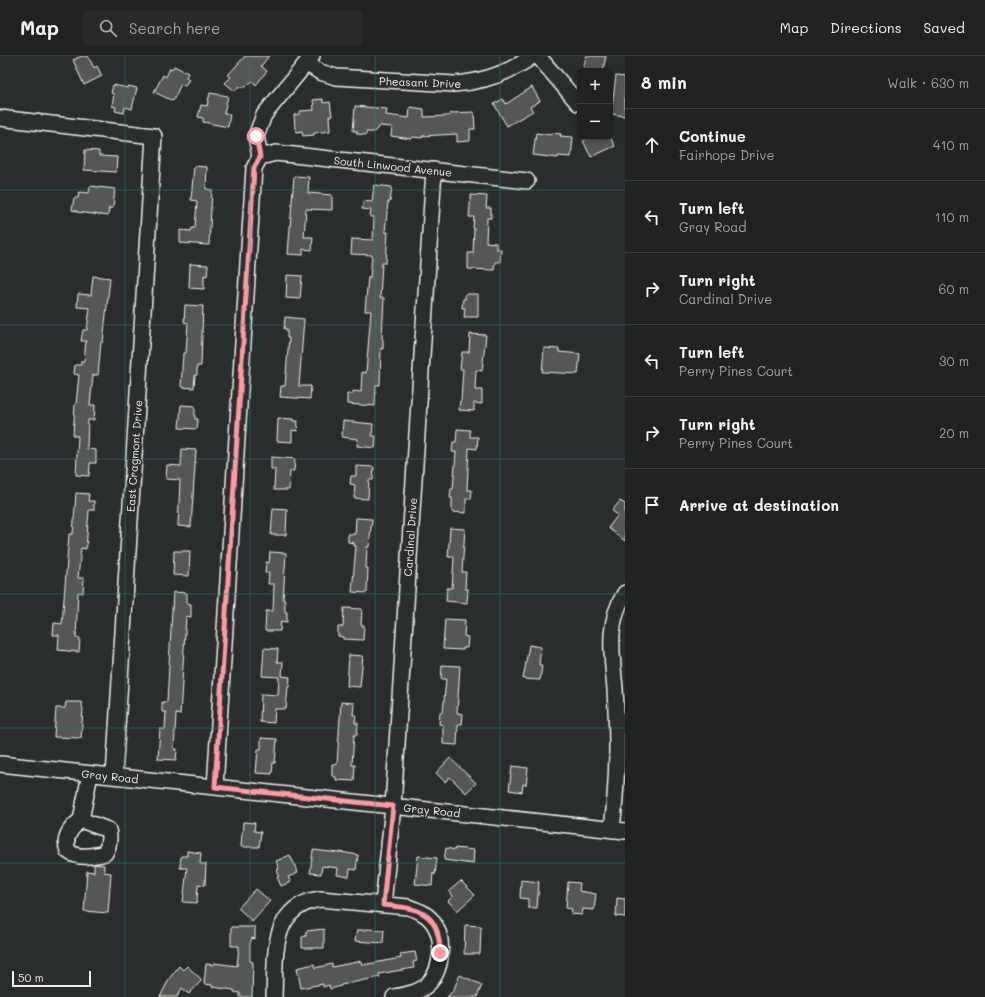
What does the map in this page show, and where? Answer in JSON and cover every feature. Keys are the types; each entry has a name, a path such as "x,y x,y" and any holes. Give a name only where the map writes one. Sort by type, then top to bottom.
{"street":[{"name":"Pheasant Drive","path":"309,60 320,72 336,78 454,84 469,83 493,78 520,65 533,56"},
{"path":"538,56 577,102"},
{"path":"215,787 254,168 260,157 256,136 260,122 264,115 309,60"},
{"name":"East Cragmont Drive","path":"0,118 154,136 114,776"},
{"name":"South Linwood Avenue","path":"260,157 276,153 527,181"},
{"name":"Cardinal Drive","path":"383,905 393,806 434,170"},
{"path":"618,830 615,796 617,748 615,691 611,646 612,629 619,603 625,593"},
{"name":"Gray Road","path":"0,764 618,830"},
{"path":"81,820 90,774"},
{"path":"274,997 277,940 284,922 296,908 312,900 320,899 408,907 431,919 439,935 440,948 439,962 433,978 422,989 394,997"}],"building":[{"path":"82,56 88,56 94,68 97,66 102,76 84,85 73,60"},
{"path":"245,56 269,56 261,66 267,71 256,85 252,81 246,87 238,87 235,91 225,83 231,77 228,75"},
{"path":"586,56 606,56 604,68 584,68"},
{"path":"174,66 188,73 186,77 189,79 185,86 181,84 173,101 154,92 163,75 166,77 170,68 172,69"},
{"path":"616,76 625,77 625,116 613,114 613,99"},
{"path":"113,85 137,88 132,109 125,107 124,113 115,111 116,107 112,106 114,94 111,93"},
{"path":"532,87 540,101 530,107 533,111 507,126 494,104 503,99 506,104"},
{"path":"210,93 228,96 224,113 230,114 228,127 203,122 203,118 198,117 201,105 207,106"},
{"path":"323,99 323,103 330,102 332,116 329,116 330,131 303,136 302,131 297,132 295,128 294,115 300,114 300,111 314,110 313,100"},
{"path":"355,106 387,109 386,115 409,118 410,107 424,109 424,117 447,116 451,115 451,113 474,112 475,129 470,129 470,141 457,142 457,134 422,136 422,138 413,137 411,139 391,136 392,127 380,126 374,132 366,132 366,135 357,134 357,131 353,131"},
{"path":"536,133 552,135 552,133 561,134 560,136 573,137 571,157 558,156 558,158 533,155"},
{"path":"612,140 615,146 591,157 583,141"},
{"path":"85,150 99,151 99,156 117,157 116,172 84,170"},
{"path":"194,166 207,167 206,189 212,190 209,245 180,243 180,230 191,231 192,228 195,228 197,201 191,200"},
{"path":"294,176 309,177 308,193 332,195 332,210 306,209 304,237 313,237 312,250 303,249 303,255 288,254"},
{"path":"374,185 392,187 390,202 388,202 385,232 388,232 386,263 382,263 380,298 384,298 382,338 383,349 381,348 380,385 376,385 375,406 347,404 347,394 353,394 353,391 361,392 362,372 366,373 371,311 365,311 368,277 370,278 372,255 351,254 352,239 373,240 374,217 370,217 371,210 362,209 363,201 372,202"},
{"path":"90,186 115,189 113,208 109,208 108,216 72,210 74,198 78,198 79,192 89,193"},
{"path":"471,195 487,196 486,208 491,208 491,218 487,218 486,242 496,243 496,249 501,249 500,262 495,262 494,270 468,269 468,253 473,253 474,217 469,217"},
{"path":"190,264 208,265 207,276 204,275 204,289 189,288"},
{"path":"287,275 302,276 300,299 286,298"},
{"path":"93,276 110,278 98,375 93,375 90,405 95,405 94,420 88,420 87,449 96,450 96,463 90,463 89,476 76,475 78,436 73,436 79,375 74,374 75,365 81,365 81,361 84,361 86,341 81,341 83,330 87,330 90,308 77,307 78,294 91,295"},
{"path":"465,294 478,294 478,317 464,317 465,308 462,308"},
{"path":"185,305 203,306 201,366 197,366 197,375 195,375 194,388 181,387 183,353 186,353 188,323 184,322"},
{"path":"285,317 304,319 299,386 311,386 310,399 280,397 281,386 285,386 289,338 287,338 287,329 284,329"},
{"path":"470,334 486,335 482,371 476,370 475,390 482,390 482,404 474,403 474,411 459,410 463,369 460,369 462,352 469,352"},
{"path":"544,348 559,349 559,352 580,354 578,374 542,372"},
{"path":"181,405 195,406 195,419 198,419 197,429 179,428"},
{"path":"278,418 293,419 293,421 298,421 297,431 292,430 292,442 277,441"},
{"path":"343,421 373,424 372,436 376,436 375,448 357,446 358,439 342,437"},
{"path":"457,429 470,430 470,437 478,437 477,449 469,448 467,490 472,490 471,499 466,499 466,513 452,512 452,498 450,498 451,489 453,489 456,452 452,452 453,442 456,442"},
{"path":"182,449 196,450 191,527 178,526 180,480 166,479 167,465 181,466"},
{"path":"271,457 295,459 294,471 290,471 289,490 274,490 275,469 271,469"},
{"path":"356,466 374,467 373,480 369,480 368,499 354,498 355,485 350,484 351,476 356,476"},
{"path":"76,493 89,494 88,501 94,501 94,510 89,510 86,549 81,548 78,578 84,578 83,593 78,592 76,638 80,638 79,652 58,650 59,635 53,635 54,623 62,624 69,534 73,534"},
{"path":"620,501 625,504 625,541 608,528 618,515 612,511"},
{"path":"273,508 287,509 286,535 271,535"},
{"path":"356,518 372,519 369,547 367,547 367,593 352,592 356,546 354,546 354,543 348,542 348,534 355,534"},
{"path":"450,528 465,529 462,572 466,572 465,589 468,589 467,603 446,601 447,588 452,588 454,557 448,557"},
{"path":"174,551 190,551 189,576 173,575"},
{"path":"270,552 286,553 283,600 285,600 287,622 281,621 280,631 265,631 266,611 273,611 274,584 268,584 269,573 265,573 266,562 269,563"},
{"path":"173,592 187,593 187,603 191,604 191,617 186,616 180,715 176,714 174,749 177,749 176,760 158,759 160,729 165,729 166,712 162,712 162,702 167,702"},
{"path":"344,608 362,609 361,625 364,625 363,640 343,639 343,637 338,636 338,627 343,627"},
{"path":"445,619 465,620 464,636 468,637 467,648 463,648 463,650 443,649"},
{"path":"529,645 541,647 539,665 542,665 540,680 523,679"},
{"path":"264,648 278,649 277,662 283,662 282,676 290,677 286,709 275,709 274,723 260,722 261,694 278,695 279,677 262,676"},
{"path":"349,655 363,656 360,687 347,686"},
{"path":"442,665 460,666 457,713 463,714 462,724 458,724 457,745 443,744 443,725 439,724 440,712 443,712 446,679 441,679"},
{"path":"66,702 81,702 83,709 81,738 54,737 56,708 65,708"},
{"path":"341,702 354,703 353,715 356,715 355,723 358,723 357,735 354,735 352,765 355,765 354,781 336,780 336,777 332,776 332,764 337,764"},
{"path":"261,738 277,739 275,763 273,763 272,774 256,773 258,749 261,749"},
{"path":"450,758 476,783 466,793 450,777 445,782 436,773"},
{"path":"512,766 528,768 526,785 523,784 522,792 509,790"},
{"path":"243,822 255,823 254,831 261,832 259,847 241,847"},
{"path":"446,848 455,850 455,848 474,850 473,864 444,860"},
{"path":"313,850 358,855 356,870 350,869 349,877 337,875 338,868 322,866 321,874 310,873"},
{"path":"187,851 201,853 200,864 206,864 205,885 198,884 197,903 183,902 187,868 180,868 181,856 187,856"},
{"path":"290,855 298,873 288,877 291,882 281,886 277,877 279,876 277,870 279,869 276,861"},
{"path":"418,856 437,858 435,875 433,873 432,886 415,884"},
{"path":"94,864 104,865 104,872 111,873 108,913 84,911 87,871 94,872"},
{"path":"521,880 539,882 537,908 528,908 528,899 520,898"},
{"path":"461,881 475,895 457,911 448,901 453,896 449,891"},
{"path":"568,882 580,883 579,891 596,894 594,910 583,909 582,915 571,914 572,909 566,908"},
{"path":"256,889 270,901 252,921 238,908"},
{"path":"617,898 625,899 625,917 616,916"},
{"path":"465,925 481,926 480,954 464,954"},
{"path":"231,927 255,927 255,939 252,938 250,943 250,961 253,962 252,997 240,997 240,993 234,992 234,990 212,987 212,985 204,984 206,964 214,965 214,963 237,966 239,946 231,946"},
{"path":"324,929 324,948 302,948 302,937 306,936 306,931"},
{"path":"357,930 384,930 383,943 355,941"},
{"path":"415,952 417,961 413,962 414,968 379,974 380,977 341,985 330,989 329,985 323,987 323,984 301,988 297,968 314,964 315,968 332,964 332,967 362,961 363,965 401,958 400,954"},
{"path":"179,966 183,970 187,966 202,980 189,994 182,988 177,997 160,997 169,979"},
{"path":"460,975 482,985 477,997 447,997 453,991"}],"route":[{"path":"256,136 260,157 254,168 215,787 393,806 383,905 408,907 425,914 431,919 439,935 440,953"}]}
